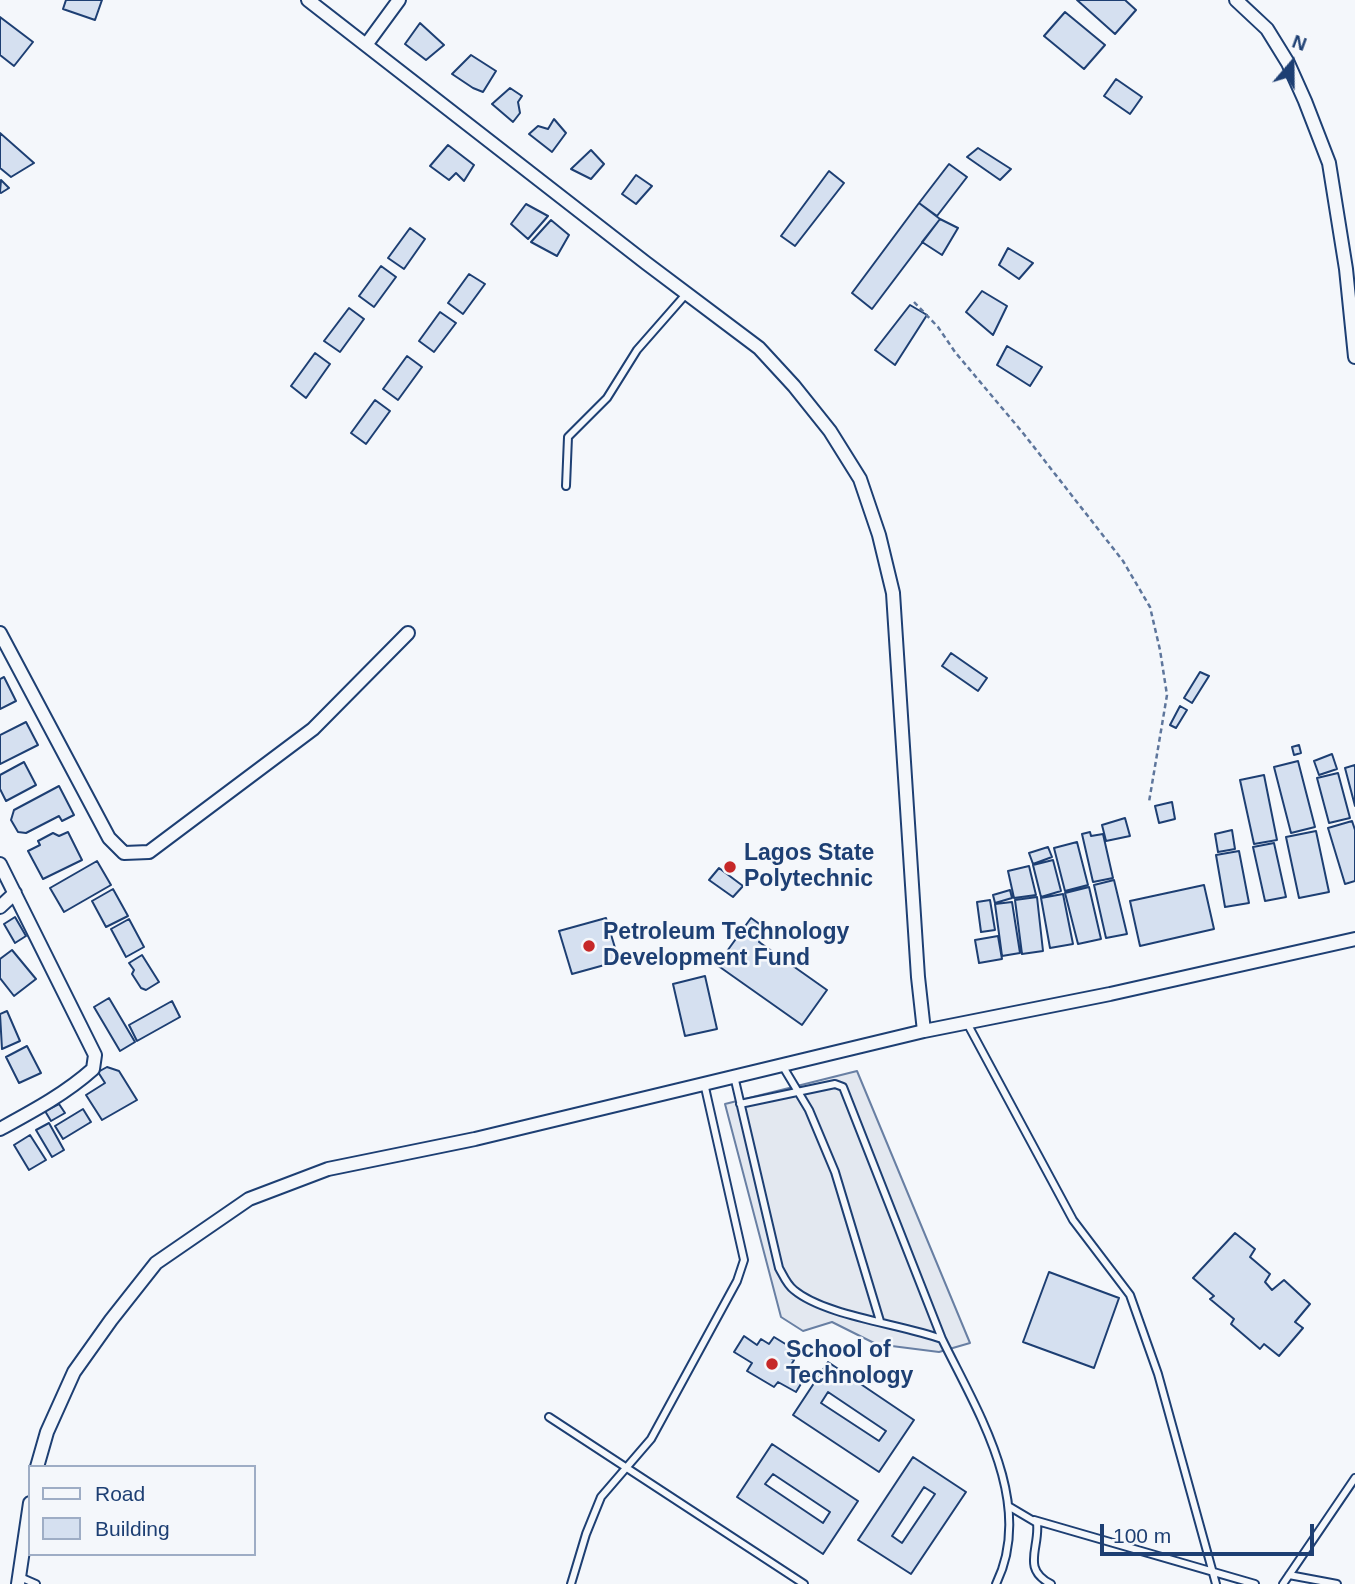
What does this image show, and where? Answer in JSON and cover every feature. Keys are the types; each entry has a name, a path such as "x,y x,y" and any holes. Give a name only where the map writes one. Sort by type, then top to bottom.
{"street":[{"path":"308,0 760,348 830,431 860,480 879,535 893,593 918,977 924,1031"},
{"path":"366,45 399,0"},
{"path":"1236,0 1267,29 1287,63 1305,100 1329,163 1346,269 1355,357"},
{"path":"0,632 109,838 124,853 149,852 313,729 408,633"},
{"path":"0,864 95,1055 93,1069 84,1078 58,1097 0,1129"},
{"path":"0,907 15,894"},
{"path":"38,1465 47,1432 74,1373 156,1263 249,1199 328,1169 475,1139 924,1031 1355,939"},
{"path":"18,1580 28,1516"}],"lane":[{"path":"566,486 568,437 607,398 637,350 687,293"},
{"path":"967,1023 1073,1220 1130,1295 1158,1374 1216,1584"},
{"path":"782,1065 809,1110 835,1172 880,1321"},
{"path":"734,1076 779,1268 792,1289 813,1303 942,1339"},
{"path":"571,1584 586,1534 601,1497 651,1439 737,1281 744,1260 704,1083"},
{"path":"740,1104 835,1084 843,1087 942,1339 990,1438 1010,1507 1011,1540 996,1584"},
{"path":"549,1417 804,1584"},
{"path":"1283,1584 1355,1478"},
{"path":"1010,1507 1034,1520 1255,1584"},
{"path":"1034,1520 1038,1526 1035,1572 1051,1584"},
{"path":"1289,1575 1337,1584"},
{"path":"18,1580 36,1584"}],"path":[{"path":"914,302 938,327 955,352 1023,433 1123,561 1150,607 1167,695 1149,802"}],"shaded area":[{"path":"857,1071 970,1343 939,1352 876,1344 832,1322 803,1331 781,1317 725,1104"}],"building":[{"path":"66,0 102,0 95,20 63,9"},
{"path":"1077,0 1125,0 1136,10 1115,34"},
{"path":"1065,12 1105,45 1084,69 1044,36"},
{"path":"0,17 33,42 14,66 0,55"},
{"path":"420,23 444,45 426,60 405,44"},
{"path":"471,55 496,71 483,92 452,74"},
{"path":"1116,79 1142,97 1130,114 1104,96"},
{"path":"510,88 522,96 518,102 520,113 513,122 492,104"},
{"path":"554,119 566,133 552,152 529,134 538,126 548,129"},
{"path":"0,133 34,163 11,177 0,168"},
{"path":"448,145 474,165 464,181 456,173 449,180 430,166"},
{"path":"978,148 1011,169 1000,180 967,157"},
{"path":"591,150 604,164 591,179 571,169"},
{"path":"949,164 967,177 937,216 919,203"},
{"path":"829,171 844,183 795,246 781,236"},
{"path":"636,175 652,186 636,204 622,194"},
{"path":"1,180 9,188 1,193 0,192"},
{"path":"919,203 940,219 872,309 852,293"},
{"path":"526,204 548,216 528,239 511,224"},
{"path":"940,219 958,228 942,255 922,242"},
{"path":"551,220 569,235 557,256 531,242"},
{"path":"410,228 425,239 404,269 388,258"},
{"path":"1008,248 1033,263 1019,279 999,265"},
{"path":"381,266 396,277 374,307 359,296"},
{"path":"469,274 485,284 463,314 448,303"},
{"path":"982,291 1007,306 993,335 966,312"},
{"path":"910,305 927,315 895,365 875,350"},
{"path":"349,308 364,319 340,352 324,341"},
{"path":"440,312 456,323 434,352 419,341"},
{"path":"1007,346 1042,367 1030,386 997,365"},
{"path":"315,353 330,364 306,398 291,386"},
{"path":"407,356 422,367 398,400 383,389"},
{"path":"375,400 390,411 366,444 351,433"},
{"path":"951,653 987,678 978,691 942,666"},
{"path":"1200,672 1209,676 1192,703 1184,698"},
{"path":"4,677 16,701 0,709 0,679"},
{"path":"1180,706 1187,710 1176,728 1170,725"},
{"path":"26,722 38,745 0,764 0,735"},
{"path":"1299,745 1301,753 1294,755 1292,747"},
{"path":"1332,754 1337,769 1319,775 1314,761"},
{"path":"1298,761 1315,827 1291,833 1274,767"},
{"path":"24,762 36,785 6,801 0,789 0,775"},
{"path":"1355,765 1355,806 1345,768"},
{"path":"1338,773 1350,818 1329,823 1317,778"},
{"path":"1264,775 1277,840 1254,844 1240,780"},
{"path":"59,786 74,815 62,821 59,816 26,833 18,832 11,820 14,810"},
{"path":"1172,802 1175,819 1159,823 1155,806"},
{"path":"1125,818 1130,836 1106,841 1102,825"},
{"path":"1352,821 1355,830 1355,881 1345,884 1328,828"},
{"path":"1232,830 1235,849 1218,852 1215,834"},
{"path":"1316,831 1329,892 1299,898 1286,837"},
{"path":"68,832 82,860 43,879 28,851 40,845 38,841 53,833 59,836"},
{"path":"1090,832 1091,836 1103,834 1113,878 1093,882 1082,834"},
{"path":"1077,842 1088,885 1065,891 1054,848"},
{"path":"1274,843 1286,897 1265,901 1253,847"},
{"path":"1048,847 1052,857 1033,864 1029,853"},
{"path":"1239,851 1249,903 1225,907 1216,855"},
{"path":"1053,860 1061,891 1041,897 1033,865"},
{"path":"97,861 111,885 64,912 50,888"},
{"path":"1029,866 1036,895 1014,898 1008,871"},
{"path":"719,868 743,886 733,897 709,880"},
{"path":"1114,880 1127,934 1106,938 1094,885"},
{"path":"1204,885 1214,929 1140,946 1130,901"},
{"path":"1089,887 1101,939 1078,944 1065,893"},
{"path":"113,889 128,916 106,927 92,901"},
{"path":"1010,890 1012,898 995,903 993,895"},
{"path":"1063,894 1073,944 1050,948 1041,898"},
{"path":"1037,897 1043,951 1022,954 1015,900"},
{"path":"990,900 995,930 981,932 977,902"},
{"path":"1012,902 1020,953 1002,956 995,904"},
{"path":"15,917 26,936 15,943 4,924"},
{"name":"Petroleum Technology Development Fund","path":"606,918 619,961 572,974 559,931"},
{"path":"751,918 768,930 759,942 827,990 802,1025 717,965"},
{"path":"129,919 144,947 126,957 111,929"},
{"path":"998,936 1002,959 979,963 975,940"},
{"path":"12,950 36,979 14,996 0,978 0,959"},
{"path":"142,955 159,982 146,990 141,988 132,974 134,970 129,963"},
{"path":"705,976 717,1029 685,1036 673,984"},
{"path":"109,998 135,1042 120,1051 94,1007"},
{"path":"172,1001 180,1017 137,1041 129,1025"},
{"path":"7,1011 20,1041 2,1049 0,1014"},
{"path":"27,1046 41,1073 19,1083 6,1057"},
{"path":"107,1067 119,1071 137,1100 102,1120 86,1095 105,1083 98,1072"},
{"path":"59,1104 65,1113 51,1121 45,1111"},
{"path":"83,1109 91,1122 63,1139 55,1126"},
{"path":"49,1123 64,1150 52,1157 36,1130"},
{"path":"30,1135 46,1160 29,1170 14,1145"},
{"path":"1235,1233 1255,1249 1250,1257 1270,1274 1265,1282 1272,1290 1284,1280 1310,1304 1295,1322 1303,1328 1279,1356 1264,1344 1260,1349 1231,1324 1234,1319 1210,1299 1214,1296 1193,1278"},
{"path":"1049,1272 1119,1298 1094,1368 1023,1342"},
{"name":"School of Technology","path":"744,1336 757,1345 761,1339 769,1344 774,1337 792,1348 787,1356 794,1360 791,1365 807,1374 796,1392 778,1382 774,1387 747,1371 752,1363 734,1352"},
{"path":"828,1362 914,1420 879,1472 793,1415","holes":["828,1392 886,1431 879,1441 821,1403"]},
{"path":"772,1444 858,1501 823,1554 737,1497","holes":["773,1474 830,1512 823,1523 765,1484"]},
{"path":"913,1457 966,1492 911,1574 858,1540","holes":["924,1487 935,1494 902,1543 892,1536"]}],"place":[{"name":"Lagos State Polytechnic","path":"730,867"},
{"name":"Petroleum Technology Development Fund","path":"589,946"},
{"name":"School of Technology","path":"772,1364"}]}
